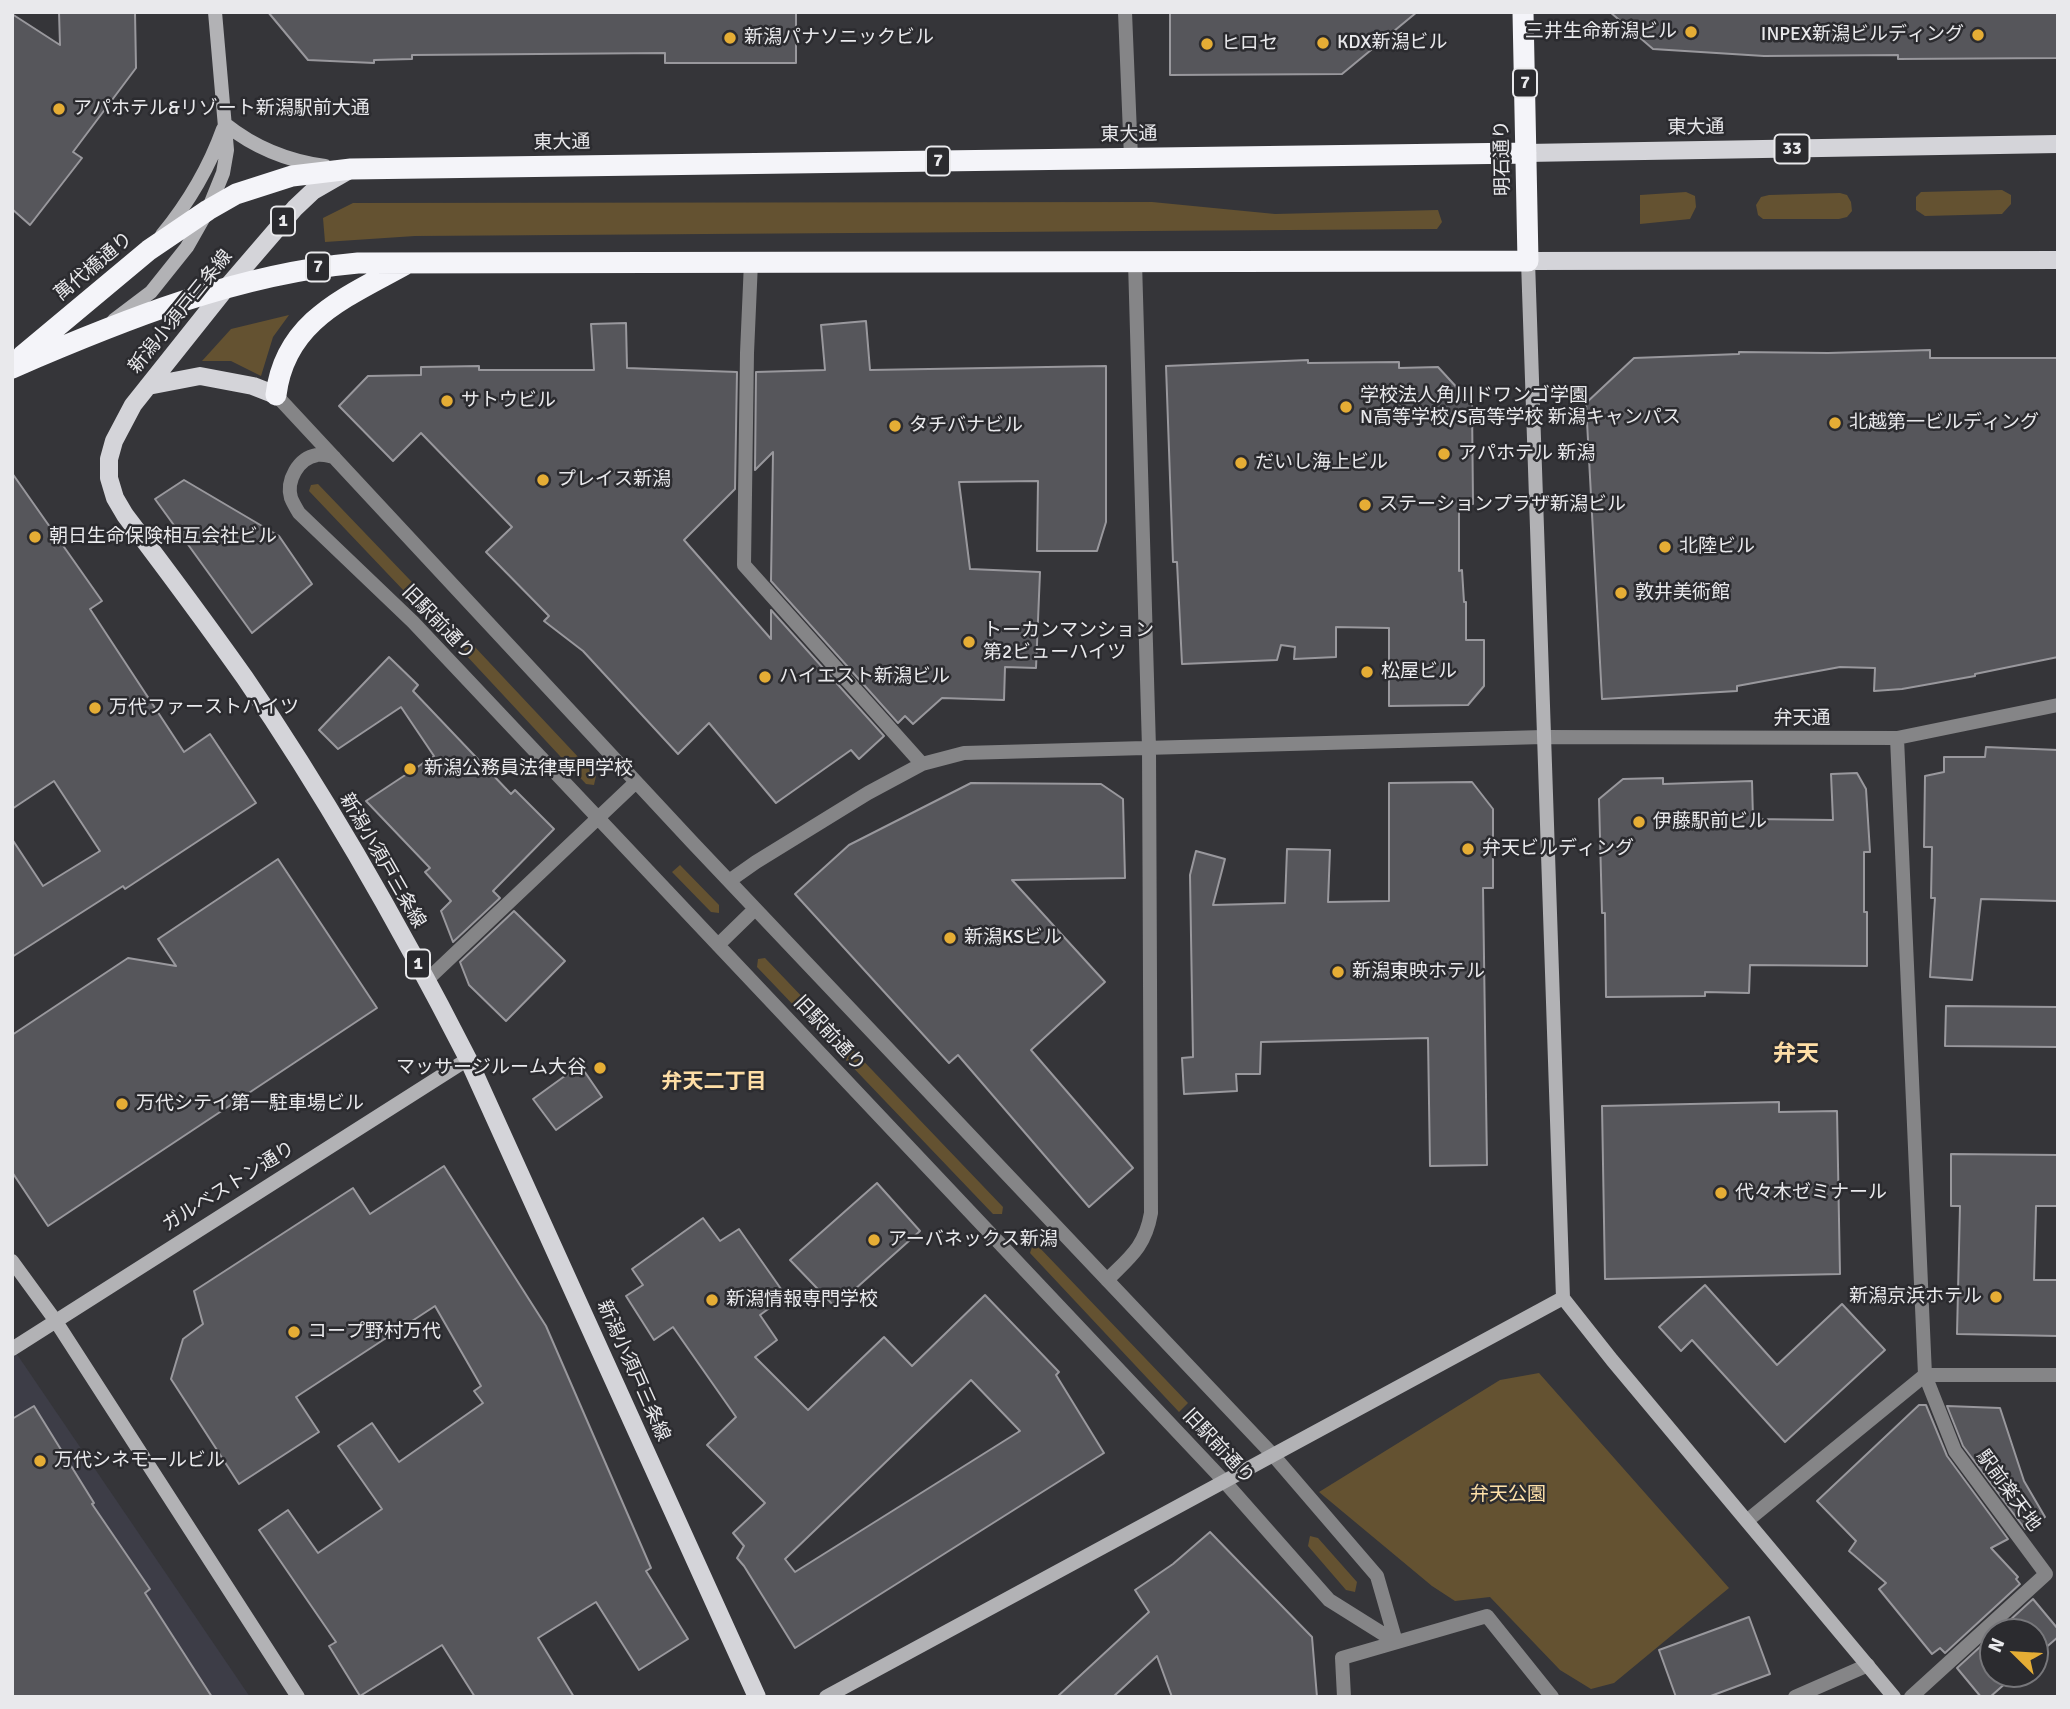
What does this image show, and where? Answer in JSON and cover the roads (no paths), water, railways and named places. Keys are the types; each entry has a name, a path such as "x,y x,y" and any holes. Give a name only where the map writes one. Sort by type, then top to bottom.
{"highway":[{"name":"明石通り","path":"1523,12 1528,261"},
{"name":"東大通","path":"208,210 236,194 292,176 351,169 1526,153"},
{"name":"萬代橋通り","path":"12,366 149,250 208,210"},
{"name":"7","path":"227,287 311,267 411,262 1528,261"},
{"path":"276,395 278,378 286,356 297,337 313,321 337,303 411,262"},
{"name":"萬代橋通り","path":"12,366 100,330 227,287"}],"main road":[{"name":"東大通","path":"1526,153 2058,144"},
{"name":"新潟小須戸三条線","path":"351,169 313,191 295,208 227,287 133,405 111,450 109,478 115,498 125,515 246,680 365,870 427,980 467,1059 757,1697"},
{"path":"1528,261 2058,260"},
{"path":"148,386 200,376 253,386 276,395"}],"street":[{"path":"100,330 151,292 187,247 208,210 223,173 227,150 215,12"},
{"path":"1125,12 1131,158"},
{"path":"225,124 251,144 286,158 351,169"},
{"path":"149,250 197,187 213,158 225,124"},
{"path":"1528,261 1563,1298 1894,1697"},
{"path":"751,262 744,565 922,764"},
{"path":"1107,1280 1135,1252 1147,1234 1151,1213 1149,748 1135,262"},
{"path":"276,395 755,909 1273,1455 1377,1576 1396,1642"},
{"name":"旧駅前通り","path":"334,457 318,454 304,460 294,472 290,487 291,499 299,513 413,622 597,820 1224,1481 1329,1600 1396,1642"},
{"name":"弁天通","path":"729,881 868,793 922,764 964,753 1543,737 1897,738 2058,705"},
{"path":"1897,738 1925,1375"},
{"path":"427,980 636,782"},
{"path":"718,946 755,909"},
{"name":"ガルベストン通り","path":"12,1349 467,1059"},
{"path":"12,1261 55,1321 298,1697"},
{"path":"827,1697 1563,1298"},
{"path":"1748,1520 1925,1375 2058,1375"},
{"name":"駅前楽天地","path":"1911,1697 2046,1574 1955,1451 1925,1375"},
{"path":"1344,1697 1342,1658 1487,1615 1552,1697"},
{"path":"1795,1697 1868,1665"}],"place":[{"name":"三井生命新潟ビル","path":"1691,32"},
{"name":"INPEX新潟ビルディング","path":"1978,35"},
{"name":"新潟パナソニックビル","path":"730,38"},
{"name":"KDX新潟ビル","path":"1323,43"},
{"name":"ヒロセ","path":"1207,44"},
{"name":"アパホテル&リゾート新潟駅前大通","path":"59,109"},
{"name":"サトウビル","path":"447,401"},
{"name":"学校法人角川ドワンゴ学園 N高等学校/S高等学校 新潟キャンパス","path":"1346,407"},
{"name":"北越第一ビルディング","path":"1835,423"},
{"name":"タチバナビル","path":"895,426"},
{"name":"アパホテル 新潟","path":"1444,454"},
{"name":"だいし海上ビル","path":"1241,463"},
{"name":"プレイス新潟","path":"543,480"},
{"name":"ステーションプラザ新潟ビル","path":"1365,505"},
{"name":"朝日生命保険相互会社ビル","path":"35,537"},
{"name":"北陸ビル","path":"1665,547"},
{"name":"敦井美術館","path":"1621,593"},
{"name":"トーカンマンション 第2ビューハイツ","path":"969,642"},
{"name":"松屋ビル","path":"1367,672"},
{"name":"ハイエスト新潟ビル","path":"765,677"},
{"name":"万代ファーストハイツ","path":"95,708"},
{"name":"新潟公務員法律専門学校","path":"410,769"},
{"name":"伊藤駅前ビル","path":"1639,822"},
{"name":"弁天ビルディング","path":"1468,849"},
{"name":"新潟KSビル","path":"950,938"},
{"name":"新潟東映ホテル","path":"1338,972"},
{"name":"マッサージルーム大谷","path":"600,1068"},
{"name":"万代シテイ第一駐車場ビル","path":"122,1104"},
{"name":"代々木ゼミナール","path":"1721,1193"},
{"name":"アーバネックス新潟","path":"874,1240"},
{"name":"新潟京浜ホテル","path":"1996,1297"},
{"name":"新潟情報専門学校","path":"712,1300"},
{"name":"コープ野村万代","path":"294,1332"},
{"name":"万代シネモールビル","path":"40,1461"}],"district":[{"name":"弁天","path":"1796,1055"},
{"name":"弁天二丁目","path":"714,1082"}],"park label":[{"name":"弁天公園","path":"1508,1495"}]}
